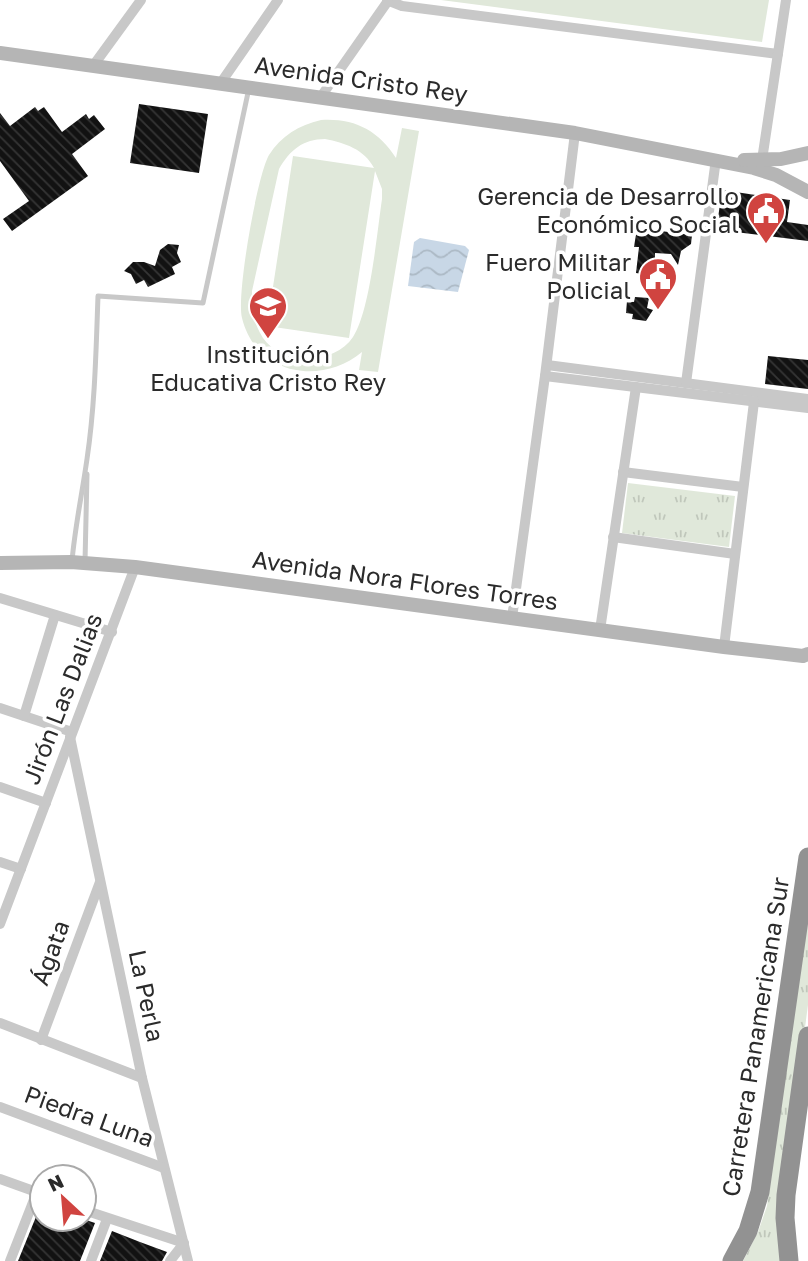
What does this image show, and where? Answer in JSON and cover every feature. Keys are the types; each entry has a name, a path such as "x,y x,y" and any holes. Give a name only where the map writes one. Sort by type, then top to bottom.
{"highway":[{"name":"Carretera Panamericana Sur","path":"732,1261 748,1231 760,1192 808,858"},
{"path":"789,1261 786,1195 808,1036"}],"main road":[{"name":"Avenida Cristo Rey","path":"0,53 575,133 716,159 776,175 808,192"},
{"name":"Avenida Cristo Rey","path":"716,159 781,159 808,153"},
{"name":"Avenida Nora Flores Torres","path":"0,563 78,562 135,568 806,656"}],"street":[{"path":"93,66 141,0"},
{"path":"220,84 278,0"},
{"path":"320,98 388,0 402,6 778,54"},
{"path":"762,160 786,0"},
{"path":"512,618 575,133"},
{"path":"686,383 716,159"},
{"path":"546,370 686,383 808,399"},
{"path":"546,370 636,387 808,408"},
{"path":"600,630 636,387"},
{"path":"723,646 754,402"},
{"path":"623,472 743,487"},
{"path":"613,537 735,554"},
{"name":"Jirón Las Dalias","path":"0,924 135,568"},
{"path":"0,598 112,632"},
{"path":"24,716 55,615"},
{"path":"0,708 71,735"},
{"name":"La Perla","path":"71,735 142,1078 188,1261"},
{"path":"0,787 46,803"},
{"path":"0,862 21,869"},
{"name":"Ágata","path":"41,1040 101,881"},
{"path":"0,1023 142,1078"},
{"name":"Piedra Luna","path":"0,1107 164,1167"},
{"path":"0,1179 28,1189"},
{"path":"98,1215 184,1243 170,1261"},
{"path":"91,1261 107,1219"},
{"path":"10,1261 28,1220"}],"lane":[{"path":"78,562 75,521 87,460 98,296 203,303 249,88"},
{"path":"78,562 88,517 87,460"}],"green space":[{"path":"441,0 769,0 762,42"},
{"path":"344,121 364,128 381,140 396,158 402,128 419,131 378,372 359,370 362,352 346,363 328,369 292,369 275,363 261,352 249,337 242,318 245,262 264,167 279,142 291,132 313,122","holes":["325,139 347,145 359,152 374,168 293,156 267,326 349,338 375,171 382,189 382,199 372,271 364,309 353,337 334,353 322,357 295,357 283,354 263,338 254,316 252,291 279,169 288,156 304,143"]},
{"path":"628,483 735,496 729,547 622,533"},
{"path":"808,914 808,1005 778,1225 783,1261 743,1261 758,1232 767,1206"}],"water":[{"path":"420,238 465,246 469,250 458,292 408,286 414,242"}],"building":[{"path":"139,104 208,114 199,173 130,163"},
{"path":"35,107 38,111 44,107 62,132 86,114 89,119 94,115 105,129 72,154 88,176 12,231 3,219 29,201 0,161 0,113 10,126"},
{"path":"722,190 790,200 787,222 808,225 808,241 727,231 729,219 718,218"},
{"path":"637,228 692,235 691,244 681,251 678,265 671,254 655,253 655,266 649,275 636,273 639,247 634,247"},
{"path":"168,244 179,245 177,253 181,262 172,267 175,274 148,287 144,280 136,284 131,274 124,271 133,262 155,266 160,250"},
{"path":"635,297 649,298 647,308 653,310 646,321 632,319 633,314 626,313 627,301 634,302"},
{"path":"768,356 808,360 808,389 765,384"},
{"path":"112,1231 167,1252 162,1261 100,1261"},
{"path":"29,1233 91,1233 80,1261 18,1261"}],"place":[{"name":"Gerencia de Desarrollo Económico Social","path":"766,245"},
{"name":"Fuero Militar Policial","path":"658,311"},
{"name":"Institución Educativa Cristo Rey","path":"268,340"}]}
